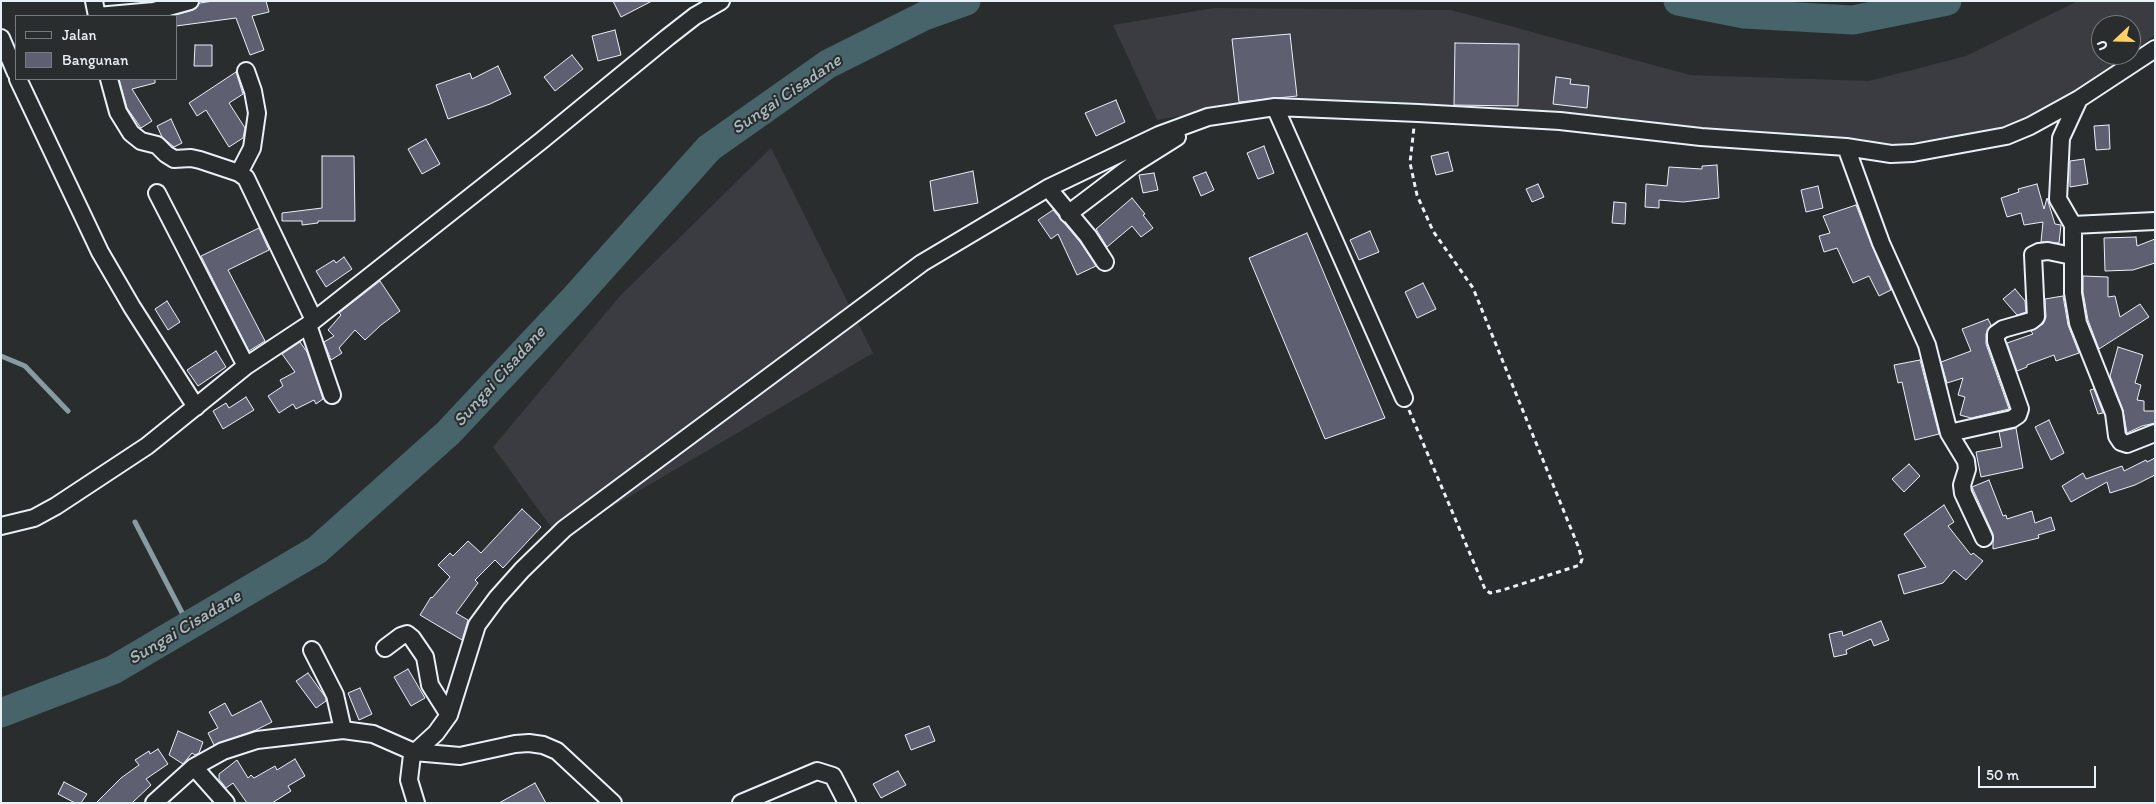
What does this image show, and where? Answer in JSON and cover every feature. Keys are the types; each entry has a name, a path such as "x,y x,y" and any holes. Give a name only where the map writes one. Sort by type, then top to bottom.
{"street":[{"path":"94,1 97,15"},
{"path":"108,15 154,11 190,1"},
{"path":"1,526 34,518 56,506 147,446 246,366 311,322 541,141 695,16 721,1"},
{"path":"1,38 15,72"},
{"path":"416,803 409,780 409,769 414,752 436,733 448,714 478,626 503,591 564,529 922,263 1048,188 1136,146 1208,118 1275,107 1418,112 1560,121 1701,137 1846,147 1891,154 1913,153 2006,136 2030,126 2079,99 2155,49"},
{"path":"239,173 252,148 258,113 246,71"},
{"path":"18,80 100,252 136,314 196,407"},
{"path":"109,80 118,112 131,133 141,141 157,145 174,159 200,160 239,173 246,178 311,322 332,396"},
{"path":"2079,99 2061,138 2058,199 2073,225 2073,294 2078,323 2114,413 2117,436 2121,442 2127,444 2155,433"},
{"path":"1275,107 1404,398"},
{"path":"1068,214 1134,164 1208,118"},
{"path":"1846,147 1882,243 1927,345 1949,433 1966,461 1967,470 1962,485 1963,493 1984,538"},
{"path":"1048,188 1088,236 1105,262"},
{"path":"157,193 246,366"},
{"path":"2073,225 2155,221"},
{"path":"1949,433 2012,419 2018,415 2020,410 1996,341 1996,334 2003,329 2031,321 2036,317 2032,255 2039,252 2048,252 2072,256"},
{"path":"385,648 401,636 407,634 412,638 425,657 430,685 448,714"},
{"path":"312,650 335,696 343,730"},
{"path":"154,803 194,767 223,751 257,740 343,730 374,734 414,752 460,756 515,744 543,745 557,751 613,803"},
{"path":"194,767 226,803"},
{"path":"741,803 818,771 834,776 847,803"}],"path":[{"path":"1404,398 1485,589 1490,593 1503,590 1580,565 1582,560 1578,546 1473,288 1433,231 1417,195 1410,163 1412,136 1418,112"}],"shaded area":[{"path":"2078,1 2155,1 2155,35 2141,46 2141,15 2091,15 2091,65 2114,65 2074,95 1996,131 1869,148 1520,110 1279,98 1157,120 1113,25 1214,8 1451,10 1690,75 1869,81 1966,56"},
{"path":"771,148 873,353 559,538 493,447 620,296"}],"building":[{"path":"213,1 266,1 269,12 252,16 264,50 250,55 236,18 178,26 178,15 176,15 193,10 200,3"},
{"path":"613,1 652,1 621,17"},
{"path":"615,30 621,55 598,61 592,36"},
{"path":"1290,34 1297,96 1239,102 1232,39"},
{"path":"1455,43 1519,44 1518,106 1454,105"},
{"path":"195,45 212,45 212,66 194,66"},
{"path":"572,55 583,69 555,91 544,77"},
{"path":"498,66 511,94 490,104 448,119 436,85 470,73 472,79"},
{"path":"236,72 243,94 229,103 245,128 243,138 229,147 206,110 197,116 189,103"},
{"path":"1556,77 1571,79 1570,84 1589,86 1587,108 1553,104"},
{"path":"119,80 155,80 155,83 132,89 152,121 141,128 127,108"},
{"path":"1116,100 1125,122 1096,136 1085,113"},
{"path":"171,119 182,143 174,147 162,137 157,126"},
{"path":"2109,125 2110,149 2096,150 2094,126"},
{"path":"426,139 440,164 422,174 408,149"},
{"path":"1264,146 1274,173 1258,179 1247,153"},
{"path":"1448,152 1453,171 1436,175 1431,156"},
{"path":"322,156 354,156 355,221 318,221 318,223 302,225 302,221 282,221 282,213 322,208"},
{"path":"2084,159 2088,184 2070,187 2070,161"},
{"path":"1717,165 1719,198 1683,202 1659,200 1659,208 1645,207 1646,184 1667,186 1669,167 1702,169 1702,166"},
{"path":"973,171 978,203 934,211 930,181"},
{"path":"1206,172 1214,190 1201,196 1193,177"},
{"path":"1154,173 1158,190 1143,193 1139,175"},
{"path":"1538,184 1544,197 1532,202 1526,189"},
{"path":"2037,184 2044,209 2047,198 2055,224 2061,225 2059,243 2041,242 2043,222 2024,225 2021,213 2007,217 2001,198 2019,192 2018,189"},
{"path":"1818,186 1823,208 1806,212 1801,190"},
{"path":"1132,198 1153,228 1141,237 1132,226 1107,247 1096,229"},
{"path":"1614,202 1626,203 1625,224 1612,223"},
{"path":"1856,205 1891,290 1879,296 1869,276 1853,283 1837,248 1824,252 1819,236 1830,233 1823,216"},
{"path":"1053,210 1080,242 1096,266 1077,275 1058,234 1051,239 1038,220"},
{"path":"259,228 269,250 228,270 265,341 249,351 201,256"},
{"path":"1370,231 1379,252 1359,260 1350,240"},
{"path":"1307,233 1385,418 1325,439 1249,258"},
{"path":"2136,237 2137,246 2155,239 2155,263 2133,270 2105,271 2104,238"},
{"path":"344,257 352,269 326,287 316,271 334,260 336,263"},
{"path":"2083,276 2108,277 2108,297 2115,296 2120,317 2140,304 2149,317 2099,349 2088,320 2083,292"},
{"path":"380,281 400,311 365,340 355,330 339,348 342,353 331,360 324,342 334,336 328,330 341,315 339,313"},
{"path":"1423,283 1436,309 1417,318 1405,292"},
{"path":"2015,289 2025,301 2026,312 2017,315 2003,299"},
{"path":"2063,296 2068,325 2079,353 2056,361 2054,355 2027,365 2027,367 2017,371 2007,343 2033,334 2031,331 2043,324 2046,317 2045,299"},
{"path":"167,301 180,322 168,330 155,309"},
{"path":"1988,319 1991,325 1986,334 1986,344 2009,409 1971,418 1960,415 1965,397 1958,395 1963,378 1947,383 1941,362 1971,351 1962,329"},
{"path":"300,342 307,352 323,399 316,404 314,400 296,409 293,404 279,413 268,396 283,386 280,380 295,372 282,354"},
{"path":"2118,347 2143,355 2135,383 2141,385 2137,400 2144,401 2144,411 2155,411 2155,423 2142,426 2127,433 2123,410 2110,376"},
{"path":"216,351 226,367 198,386 187,370"},
{"path":"1920,360 1939,434 1915,440 1902,382 1898,383 1894,365"},
{"path":"2094,389 2103,413 2098,414 2090,390"},
{"path":"246,397 254,410 223,429 213,411 226,403 229,408"},
{"path":"2049,420 2064,453 2051,460 2035,427"},
{"path":"2016,428 2023,468 1981,477 1976,452 2002,447 1999,432"},
{"path":"2155,458 2155,475 2135,485 2110,493 2107,482 2071,502 2062,486 2083,473 2086,479 2122,466 2124,471 2146,460 2147,462"},
{"path":"1909,464 1920,476 1904,492 1892,479"},
{"path":"1989,480 2003,516 2006,515 2007,519 2032,511 2035,523 2051,517 2055,530 2038,535 2039,538 1993,549 1993,534 1972,487"},
{"path":"1944,505 1954,522 1948,526 1971,555 1973,553 1983,561 1966,580 1954,570 1943,583 1904,594 1898,575 1926,567 1904,534"},
{"path":"522,509 541,527 503,568 495,560 475,580 478,583 456,613 468,620 462,640 420,615 431,597 450,577 438,565 450,553 453,556 468,541 481,553"},
{"path":"1881,621 1889,640 1874,646 1871,639 1846,650 1847,654 1834,657 1829,634 1842,631 1843,636"},
{"path":"408,669 425,698 411,706 394,677"},
{"path":"308,673 326,698 326,701 316,708 296,681"},
{"path":"360,688 372,714 359,720 348,693"},
{"path":"261,701 272,722 256,730 214,745 208,733 218,728 209,712 225,703 232,716"},
{"path":"929,726 935,741 911,750 905,735"},
{"path":"178,731 203,742 199,753 195,755 192,753 183,764 169,755"},
{"path":"158,749 168,764 146,779 151,785 132,803 96,803 121,778 139,765 135,760 149,751 150,754"},
{"path":"295,759 305,776 288,786 291,791 272,803 247,803 233,783 226,788 219,779 219,774 237,760 248,778 251,775 254,778 275,766 277,770"},
{"path":"898,771 906,785 881,798 873,784"},
{"path":"64,782 87,794 81,803 75,803 58,794"},
{"path":"535,783 546,803 499,803"}],"waterway":[{"name":"Sungai Cisadane","path":"1,713 113,670 317,550 448,433 574,299 709,148 828,64 924,16 966,1"},
{"name":"Sungai Cisadane","path":"1678,1 1744,14 1853,20 1947,1"},
{"path":"1,356 25,366 68,411"},
{"path":"135,522 189,626"}]}
